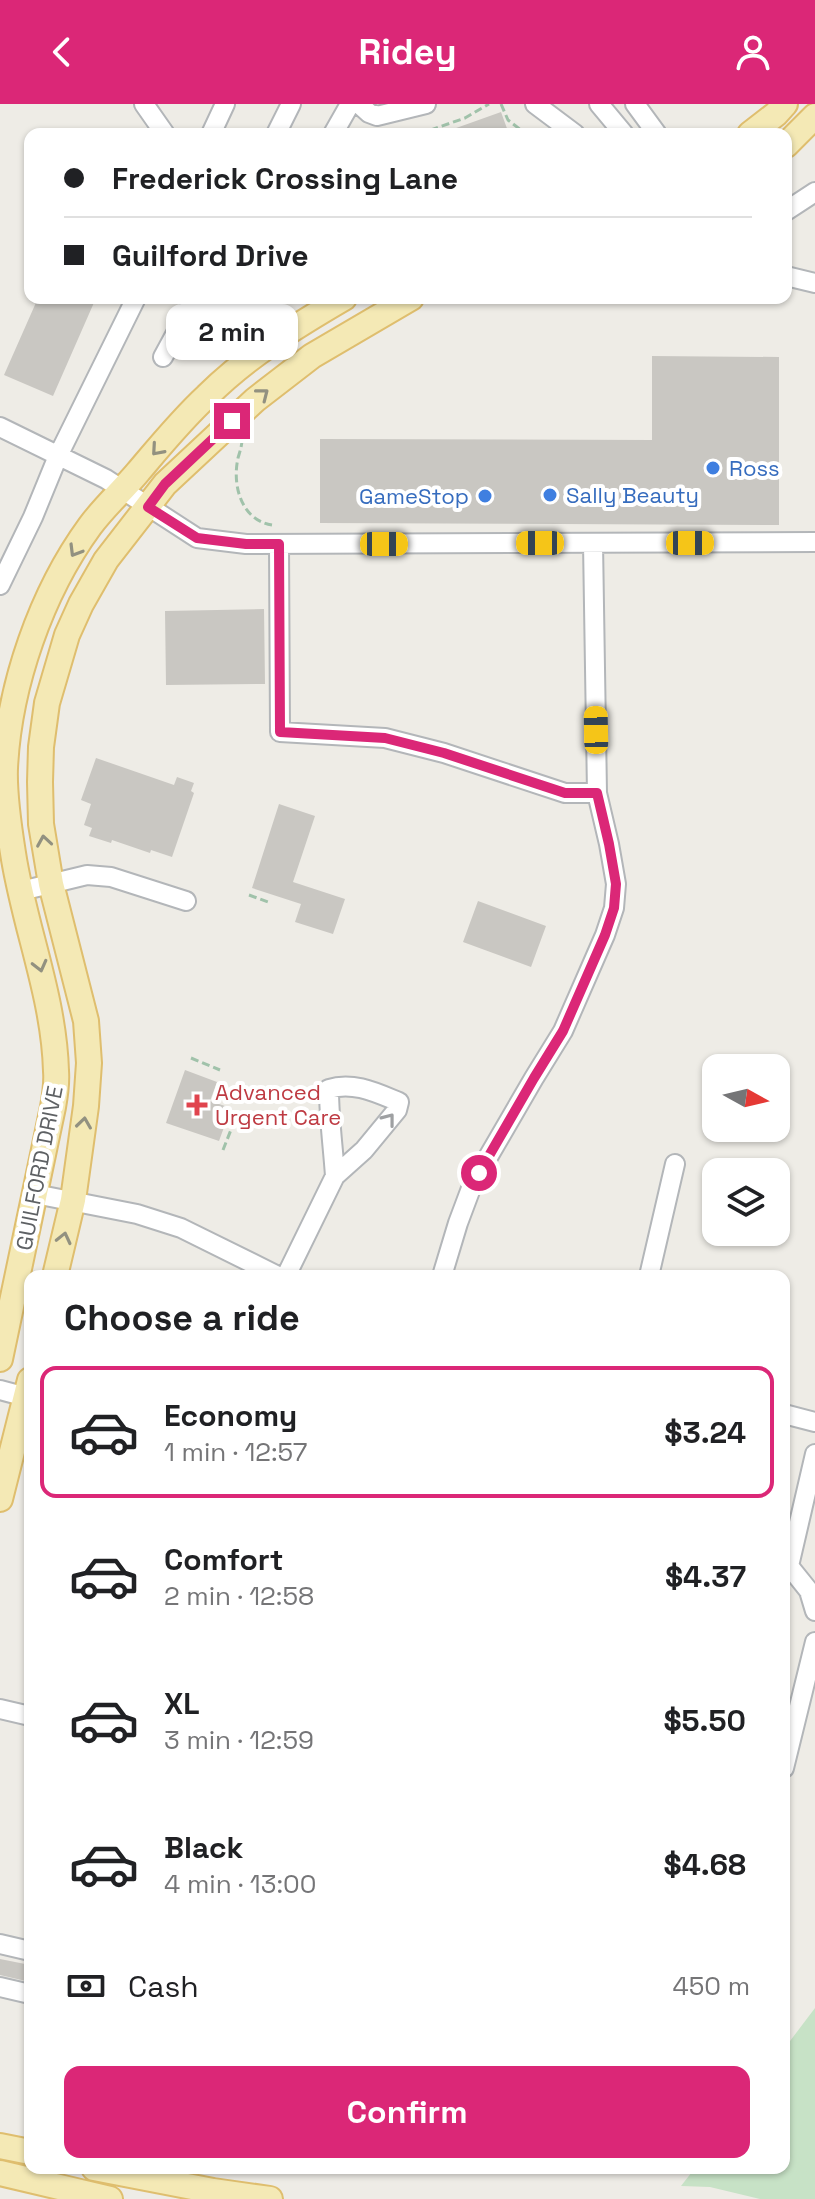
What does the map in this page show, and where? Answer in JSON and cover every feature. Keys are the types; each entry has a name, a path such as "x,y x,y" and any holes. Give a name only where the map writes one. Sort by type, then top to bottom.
{"main road":[{"path":"758,128 785,104"},
{"path":"792,139 815,116"},
{"name":"GUILFORD DRIVE","path":"0,1359 57,1075 45,987 13,852 5,772 7,743 29,643 44,606 90,526 192,410 230,375 303,322 334,304"},
{"name":"GUILFORD DRIVE","path":"56,1270 73,1200 89,1063 86,1021 51,884 41,824 41,747 50,692 67,635 106,560 165,484 255,400 312,356 401,304"},
{"path":"0,1499 24,1410"},
{"path":"0,2146 24,2151"},
{"path":"0,2173 101,2198"},
{"path":"124,2174 270,2199"}],"street":[{"path":"144,104 161,128"},
{"path":"214,128 225,104"},
{"path":"279,128 291,104"},
{"path":"336,128 350,104"},
{"path":"359,104 377,116 426,104"},
{"path":"535,104 567,128"},
{"path":"599,104 614,128"},
{"path":"635,104 653,128"},
{"path":"792,208 812,199"},
{"path":"792,277 815,283"},
{"path":"0,585 58,456 133,304"},
{"path":"163,357 192,304"},
{"path":"232,304 245,310 248,304"},
{"path":"0,427 123,490 197,538 246,544 279,535 593,543 815,542"},
{"path":"279,535 280,732 385,738 444,753 565,793 597,793"},
{"path":"444,1270 473,1183 563,1031 614,908 616,884 597,793 593,543"},
{"path":"21,891 87,875 111,877 186,901"},
{"path":"289,1270 335,1176 364,1150 397,1110 399,1102 365,1088 336,1086 329,1089 335,1176"},
{"path":"650,1270 675,1164"},
{"path":"35,1194 137,1214 181,1228 266,1270"},
{"path":"0,1390 24,1391"},
{"path":"790,1416 815,1422"},
{"path":"790,1550 815,1454"},
{"path":"790,1570 809,1591 815,1611"},
{"path":"790,1744 815,1642"},
{"path":"0,1709 24,1715"},
{"path":"0,1944 24,1950"},
{"path":"0,1987 24,1993"},
{"path":"99,2174 101,2198"}],"path":[{"path":"435,128 465,118 489,104"},
{"path":"501,104 508,120 518,128"},
{"path":"445,115 448,123"},
{"path":"238,433 243,442 236,477 245,509 279,535"},
{"path":"249,895 271,903"},
{"path":"191,1058 220,1070"},
{"path":"223,1150 238,1112"}],"green space":[{"path":"815,2008 815,2199 760,2199 710,2187 681,2186 690,2174 790,2174 790,2041"}],"building":[{"path":"501,112 507,128 456,128"},
{"path":"35,304 93,304 53,396 4,375"},
{"path":"652,356 779,357 779,525 320,523 320,439 652,440"},
{"path":"264,609 265,684 166,685 165,611"},
{"path":"96,758 174,785 177,777 194,783 191,791 194,793 172,857 89,836 92,828 84,825 91,804 81,800"},
{"path":"279,804 315,816 293,882 345,899 333,934 295,922 301,904 252,888"},
{"path":"478,901 546,926 531,967 463,942"},
{"name":"Advanced Urgent Care","path":"185,1070 217,1082 210,1101 231,1108 219,1141 166,1123"},
{"path":"0,1959 24,1964 24,1981 0,1975"}],"place":[{"name":"Ross","path":"713,468"},
{"name":"Sally Beauty","path":"550,495"},
{"name":"GameStop","path":"485,496"},
{"name":"Advanced Urgent Care","path":"197,1105"}],"route":[{"path":"232,421 165,484 148,507 197,538 246,544 279,544 280,732 385,738 444,753 565,793 597,793 616,884 614,908 563,1031 479,1173"}]}
